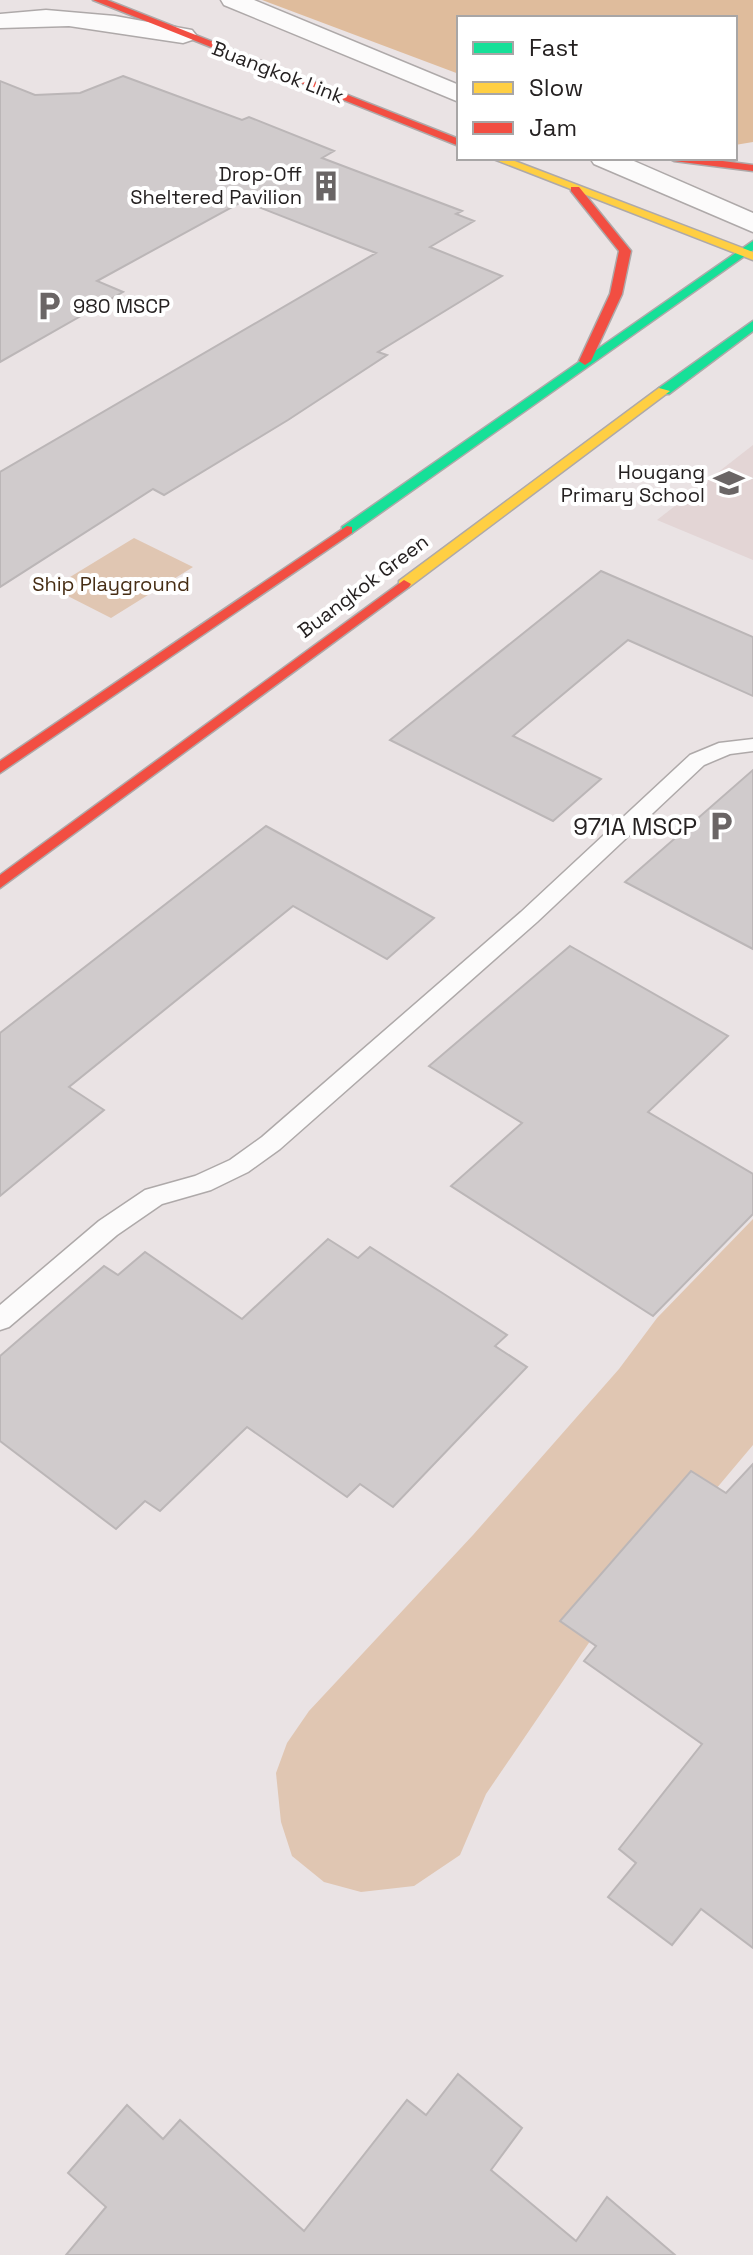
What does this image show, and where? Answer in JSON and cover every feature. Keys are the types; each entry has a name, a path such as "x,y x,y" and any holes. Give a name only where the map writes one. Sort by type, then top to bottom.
{"main road":[{"name":"Buangkok Link","path":"98,0 457,142"},
{"path":"502,160 750,251"},
{"path":"690,160 753,168"},
{"path":"575,189 625,251 616,294 584,364"},
{"path":"0,768 750,251"},
{"name":"Buangkok Green","path":"0,883 751,328"}],"street":[{"path":"0,7 15,0"},
{"name":"Buangkok Link","path":"233,0 457,93"},
{"path":"0,21 25,17 73,17 183,35"},
{"path":"609,160 753,223"}],"lane":[{"path":"0,1320 108,1228 154,1197 202,1183 226,1172 271,1143 529,917 697,760 726,748 753,745"}],"shaded area":[{"path":"262,0 753,0 753,142 737,145 737,16 457,16 457,73"},
{"name":"Hougang Primary School","path":"753,445 753,560 657,520"}],"green space":[{"name":"Ship Playground","path":"134,538 193,567 111,618 52,588"},
{"path":"753,1219 753,1445 599,1628 486,1794 460,1855 414,1886 361,1892 324,1882 292,1856 281,1822 276,1773 287,1743 309,1711 473,1535 619,1369 657,1318"}],"building":[{"path":"123,76 242,120 249,117 334,151 322,158 462,211 456,214 474,221 430,247 502,276 378,352 387,355 288,420 164,495 153,489 0,587 0,472 376,253 243,201 97,281 123,292 0,362 0,81 35,95 80,93"},
{"path":"601,571 753,637 753,696 628,640 513,736 601,779 553,821 390,740"},
{"name":"971A MSCP","path":"753,770 753,949 625,882"},
{"path":"266,826 434,918 387,959 293,906 69,1087 104,1110 0,1196 0,1033"},
{"path":"570,946 728,1036 648,1112 753,1174 753,1214 653,1316 451,1186 522,1123 429,1066"},
{"path":"328,1239 358,1258 370,1247 444,1294 507,1335 495,1346 527,1367 393,1507 360,1484 347,1497 247,1427 160,1511 145,1501 116,1529 0,1441 0,1356 104,1266 118,1275 145,1252 242,1319"},
{"path":"753,1464 753,1948 701,1909 672,1945 608,1897 636,1863 619,1849 702,1744 584,1661 596,1646 560,1621 691,1471 726,1493"},
{"path":"458,2074 522,2128 491,2170 576,2241 607,2197 675,2255 66,2255 106,2207 68,2173 127,2105 163,2139 180,2120 304,2231 407,2100 426,2115"}],"traffic: fast":[{"path":"347,530 753,245"},
{"path":"664,391 753,325"}],"traffic: slow":[{"path":"502,160 753,256"},
{"path":"404,584 664,391"}],"traffic: jam":[{"path":"98,0 457,142"},
{"path":"690,160 753,168"},
{"path":"575,189 625,251 616,294 585,361"},
{"path":"0,768 347,530"},
{"path":"0,883 404,584"}],"place":[{"name":"Drop-Off Sheltered Pavilion","path":"326,186"},
{"name":"980 MSCP","path":"49,306"},
{"name":"Hougang Primary School","path":"729,483"},
{"name":"971A MSCP","path":"721,826"}]}
